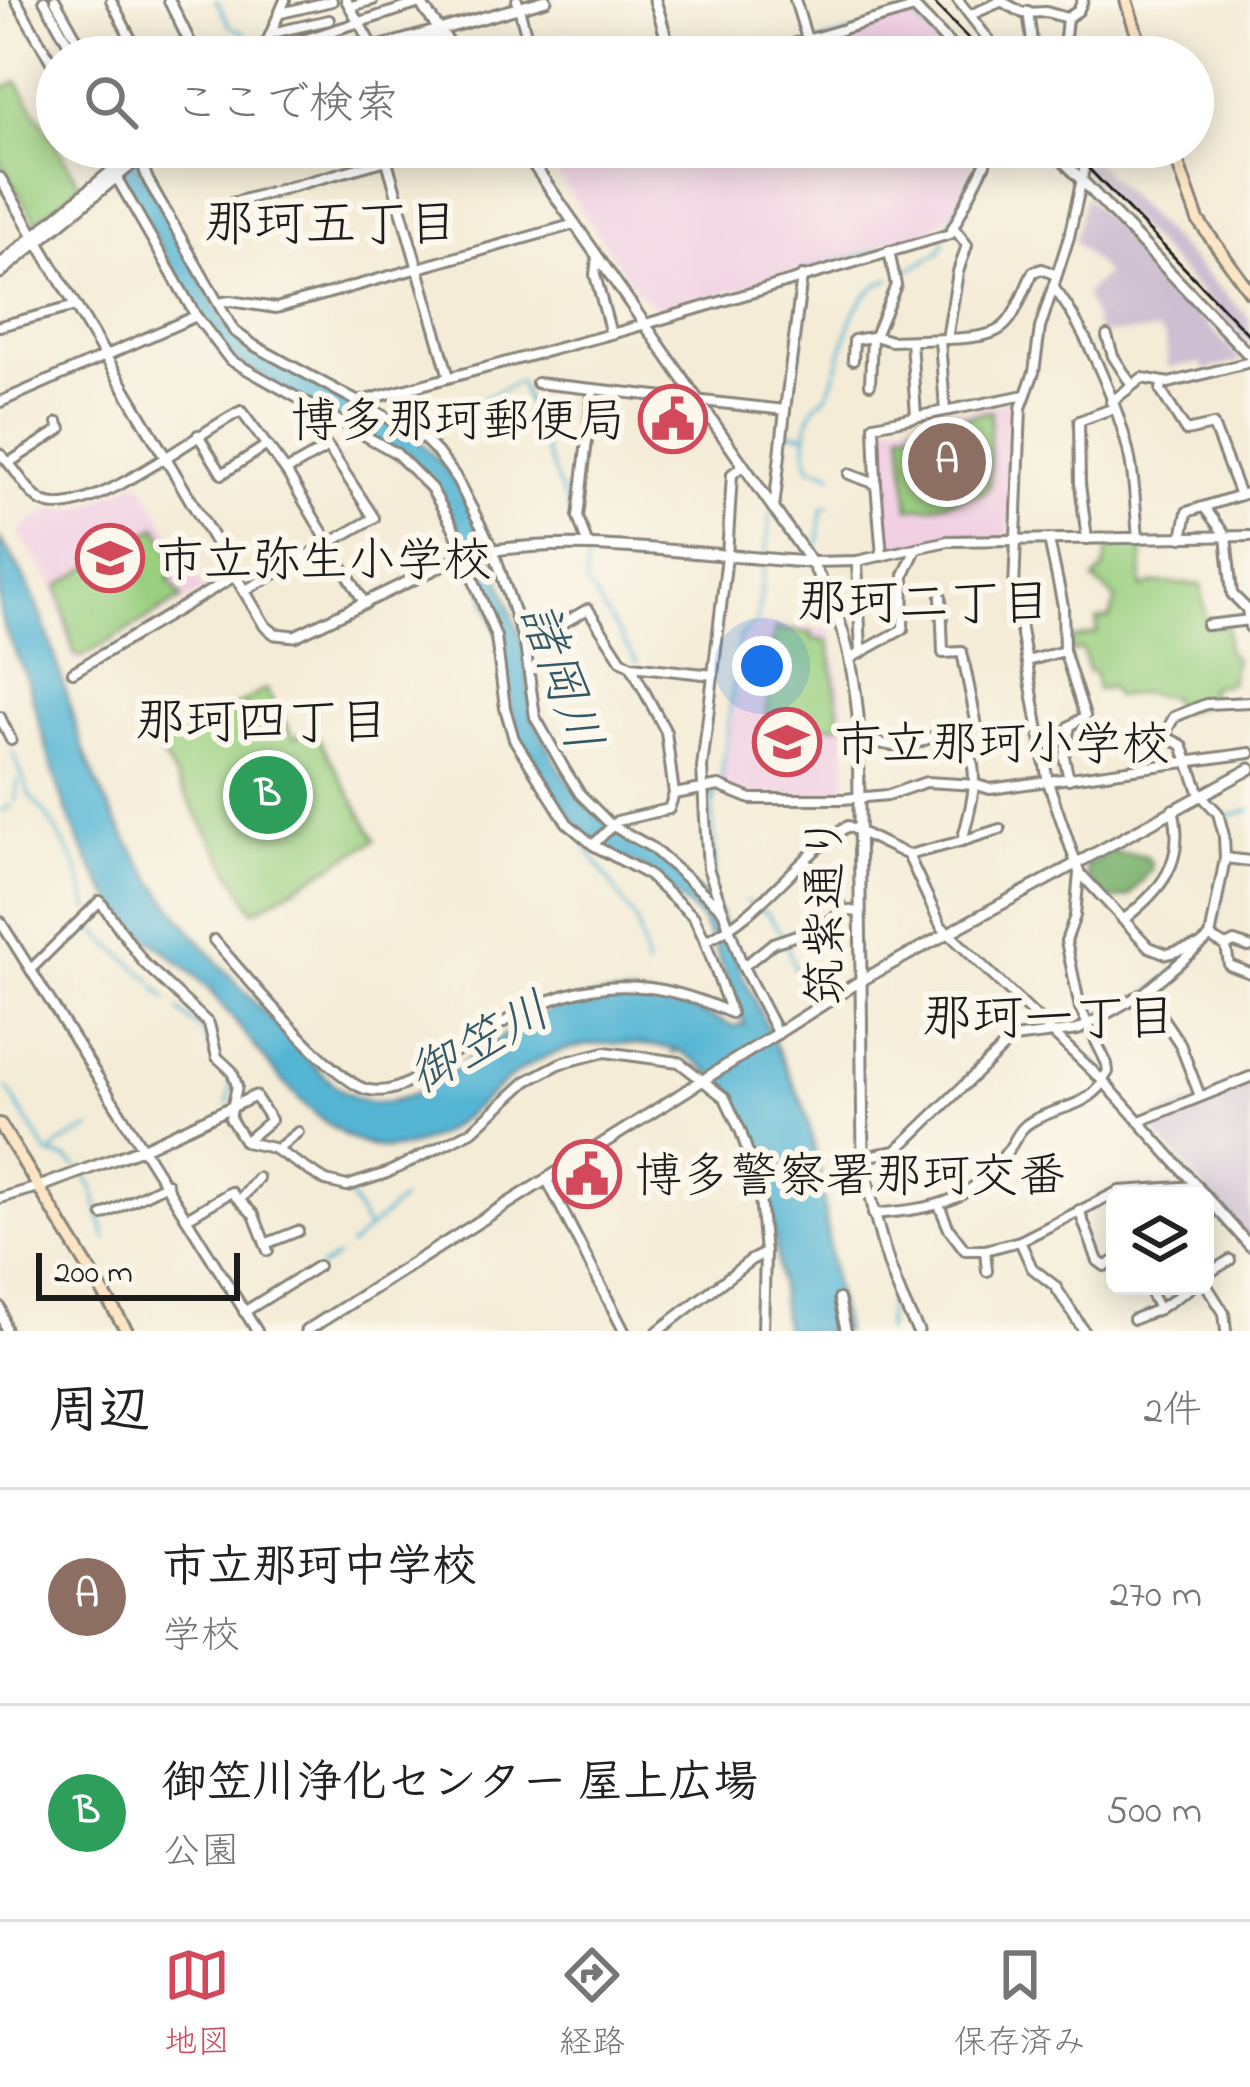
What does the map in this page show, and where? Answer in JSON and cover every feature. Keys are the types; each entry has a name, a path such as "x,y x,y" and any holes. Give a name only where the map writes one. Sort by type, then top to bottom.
{"main road":[{"path":"1126,0 1137,36"},
{"path":"1179,168 1198,220 1250,292"},
{"path":"0,1124 128,1331"}],"street":[{"path":"16,0 36,36"},
{"path":"44,0 64,36"},
{"path":"55,0 75,36"},
{"path":"111,0 129,36"},
{"path":"169,0 187,36"},
{"path":"270,36 285,0"},
{"path":"281,13 332,0 328,34"},
{"path":"368,36 349,3 374,0"},
{"path":"430,36 518,4 546,0"},
{"path":"656,0 666,36"},
{"path":"795,0 806,36"},
{"path":"958,0 986,36"},
{"path":"970,15 999,1 1012,9 1067,18 1083,0"},
{"path":"1116,0 1126,0"},
{"path":"321,36 419,2 444,36"},
{"path":"518,4 526,36"},
{"path":"820,36 910,4 941,36"},
{"path":"1028,11 1031,36"},
{"path":"1065,36 1067,18"},
{"path":"272,33 329,20"},
{"path":"436,36 441,32"},
{"path":"114,168 196,316 230,360 396,453 431,488 496,637 514,739 567,823 593,845 646,874 694,917 707,940 731,1013 672,990 620,984 582,989 525,1011 416,1080 395,1089 365,1089 340,1075 214,940"},
{"path":"0,269 119,168"},
{"path":"144,168 235,331 421,436 455,476 493,549 525,645 535,717 580,794 611,825 651,847 722,909"},
{"path":"221,206 360,168"},
{"path":"388,168 449,377"},
{"name":"筑紫通り","path":"536,168 811,562 856,655 863,1156 873,1214 917,1331"},
{"path":"361,402 645,325 950,234 983,168"},
{"path":"1070,168 1250,358 1162,382 1142,378 1112,405 1079,421 1087,539"},
{"path":"873,1214 938,1205 970,1193 1019,1131 1033,1120 1089,1100 1108,1072 1087,1025 1066,940 1075,916 1077,866 1048,782 1014,590 1025,394 1085,168"},
{"path":"0,178 265,626 282,636 295,636 464,555 493,549 587,543 811,562 857,561 948,541 1250,536"},
{"path":"218,304 230,301 276,308 575,224"},
{"path":"945,410 943,340 967,245 953,227"},
{"path":"870,384 874,336 896,285 889,251"},
{"path":"598,257 595,275 611,334"},
{"path":"853,360 854,340 874,336 911,341 993,337 1008,325 1033,272 1042,269 1056,275"},
{"path":"774,509 802,276"},
{"path":"1053,286 1072,310 1112,405 1132,469 1138,538"},
{"path":"0,326 77,306"},
{"path":"0,402 196,316"},
{"path":"1107,336 1131,384"},
{"path":"911,341 916,416"},
{"path":"1162,382 1161,391 1186,431 1213,424 1245,494 1187,512 1182,538"},
{"path":"537,383 785,410"},
{"path":"587,543 578,517 593,389"},
{"path":"882,556 874,425 1025,394"},
{"path":"0,454 35,497 61,506 79,504 167,459 242,411 286,471 365,604"},
{"path":"10,462 61,429 58,423"},
{"path":"198,435 223,474 267,445"},
{"path":"244,591 374,518 328,447 286,471"},
{"path":"743,466 732,475 703,789 708,868 743,967 778,1034"},
{"path":"849,474 876,484"},
{"path":"1204,507 1226,536 1232,594 1247,609 1250,622 1207,625"},
{"path":"1049,539 1063,607 1064,651 1085,716 1070,726 1064,748 1069,779"},
{"path":"857,561 856,655 903,629 904,575 916,549"},
{"path":"73,672 235,576"},
{"path":"859,740 904,748 978,724 962,652 943,653 940,597"},
{"path":"525,645 588,609 621,660 631,666 712,675"},
{"path":"1027,661 1064,651"},
{"path":"593,845 611,825 669,809 674,794 665,732 631,666"},
{"path":"863,1156 896,1151 1013,1038 1087,1025 1145,992 1210,937 1225,836 1218,813 1201,794 1182,745 1166,732 1174,717 1206,704 1250,702"},
{"path":"0,717 11,740"},
{"path":"960,733 968,744 977,785 962,841"},
{"path":"674,794 719,786 751,799 888,795 926,782 990,789 1250,752"},
{"path":"306,1331 860,981 1250,769"},
{"path":"1123,920 1156,894 1164,880 1177,849 1173,808"},
{"path":"707,940 729,930 829,837 848,826 908,855 1000,829"},
{"path":"908,855 934,914 948,932 1103,1081 1250,1246"},
{"path":"1225,858 1250,861"},
{"path":"806,861 844,910 858,912"},
{"path":"1077,866 1149,946 1167,954 1196,946"},
{"path":"32,968 100,901 144,963 209,1024 217,1057 232,1071 237,1087 230,1118 245,1142 276,1150 326,1181 347,1186 388,1173 472,1131 526,1082 581,1057 605,1052 679,1062 725,1098 759,1186 765,1253 763,1331"},
{"path":"743,967 773,943 823,926 844,910"},
{"path":"0,921 257,1331"},
{"path":"1210,937 1226,946"},
{"path":"1226,946 1234,942 1249,946"},
{"path":"1226,946 1229,964 1250,973"},
{"path":"1145,992 1180,1044 1201,1096"},
{"path":"1140,1121 1250,1077"},
{"path":"0,1198 144,1148 255,1096 272,1120 245,1142"},
{"path":"276,1150 298,1132"},
{"path":"240,1200 258,1178"},
{"path":"547,1180 624,1331"},
{"path":"103,1215 167,1184"},
{"path":"938,1205 965,1250 985,1250 1021,1241 1119,1191 1197,1186"},
{"path":"187,1218 232,1192 254,1215 267,1248 298,1231"},
{"path":"1078,1210 1098,1261 1106,1266"},
{"path":"1021,1241 1032,1268 1055,1286 1084,1331"},
{"path":"985,1250 987,1271"},
{"path":"658,1331 675,1327 765,1253"},
{"path":"1214,1272 1230,1260"},
{"path":"244,1312 318,1265"},
{"path":"1152,1295 1159,1309"},
{"path":"1134,1319 1180,1295"},
{"path":"1214,1295 1224,1313 1226,1331"},
{"path":"839,1299 846,1331"},
{"path":"0,1307 5,1331"}],"shaded area":[{"path":"911,17 930,36 844,36"},
{"path":"553,168 973,168 953,211 929,232 663,311 637,292"},
{"path":"1081,168 1101,168 1250,319 1250,344"},
{"path":"1085,196 1242,361 1205,370 1201,363 1168,367 1166,339 1159,331 1099,334 1085,294 1106,274 1074,241"},
{"path":"1016,400 1009,536 948,539 884,554 877,427"},
{"name":"市立弥生小学校","path":"140,480 204,590 74,664 53,585 18,531 49,510 80,509"},
{"name":"市立那珂小学校","path":"761,623 831,631 844,707 846,796 751,797 722,784 742,637"},
{"path":"1250,1080 1250,1242 1214,1201 1214,1187 1202,1187 1145,1121"}],"green space":[{"path":"17,81 36,112 36,168 70,168 81,186 36,222 0,162 0,90"},
{"path":"991,411 989,486 984,492 909,508 902,431"},
{"path":"157,527 183,568 168,578 182,598 82,657 74,654 58,586"},
{"path":"1143,542 1141,588 1155,583 1201,585 1207,627 1227,625 1227,651 1235,658 1230,684 1209,687 1212,703 1176,712 1170,697 1140,693 1116,697 1110,687 1097,690 1094,671 1088,671 1082,649 1070,652 1069,640 1097,633 1097,620 1110,618 1116,599 1094,580 1104,569 1109,543"},
{"path":"775,629 812,633 812,639 829,641 841,725 777,727 766,717 766,680"},
{"path":"266,689 294,738 313,728 376,840 254,911 159,750"},
{"path":"1112,848 1116,853 1144,855 1151,870 1129,897 1109,900 1088,880 1085,863 1093,864"}],"water":[{"path":"117,168 140,168 225,323 246,343 416,438 466,496 488,543 523,645 533,718 560,769 583,801 616,832 660,857 718,909 743,976 804,1106 819,1166 844,1331 785,1331 771,1213 752,1136 735,1102 711,1073 678,1050 673,1054 673,1049 608,1043 567,1049 527,1066 452,1126 421,1143 384,1148 359,1142 334,1128 288,1087 212,993 137,927 96,875 71,821 27,680 2,621 0,539 44,622 90,766 128,841 202,944 337,1087 373,1102 410,1096 531,1020 592,998 656,999 732,1026 744,1025 700,918 647,870 602,848 583,832 543,781 514,727 502,649 483,588 455,523 417,469 228,356 198,315"}],"waterway":[{"path":"49,0 69,36"},
{"path":"216,0 230,26 245,36"},
{"path":"841,36 912,15 932,36"},
{"path":"945,232 978,168"},
{"path":"800,272 930,236"},
{"path":"899,276 940,252 945,239"},
{"path":"832,476 808,462 809,418 828,392 855,312 875,287 890,279"},
{"path":"455,414 519,381 578,536"},
{"path":"785,432 806,434"},
{"path":"818,545 822,509 829,506"},
{"path":"721,781 739,637 757,622 771,514"},
{"name":"諸岡川","path":"587,552 586,583 637,662"},
{"path":"13,752 30,796 77,866 89,910"},
{"path":"15,801 18,780"},
{"path":"713,803 718,790"},
{"path":"711,792 716,872"},
{"path":"0,812 11,806"},
{"path":"1228,855 1227,816 1250,810"},
{"path":"583,842 637,923 647,967"},
{"path":"1216,926 1222,894"},
{"path":"745,901 768,914 782,935"},
{"path":"89,923 152,981"},
{"path":"786,944 803,989 811,992 828,987"},
{"path":"1150,992 1184,964"},
{"path":"155,987 166,998"},
{"path":"178,1010 204,1033 231,1086 228,1103"},
{"path":"7,1088 48,1154 78,1168"},
{"path":"53,1153 59,1144 91,1128"},
{"path":"85,1175 106,1239"},
{"path":"347,1191 368,1230"},
{"path":"350,1246 401,1200"},
{"path":"319,1268 337,1257"},
{"path":"886,1331 889,1301"}],"railway":[{"path":"931,0 966,36"},
{"path":"1088,168 1250,336"}],"place":[{"name":"博多那珂郵便局","path":"673,419"},
{"name":"市立那珂中学校","path":"947,462"},
{"name":"市立弥生小学校","path":"110,558"},
{"name":"市立那珂小学校","path":"787,742"},
{"name":"御笠川浄化センター 屋上広場","path":"268,795"},
{"name":"博多警察署那珂交番","path":"587,1174"}],"district":[{"name":"那珂五丁目","path":"331,222"},
{"name":"那珂二丁目","path":"924,601"},
{"name":"那珂四丁目","path":"262,720"},
{"name":"那珂一丁目","path":"1049,1016"}],"water label":[{"name":"御笠川","path":"478,1041"}]}
